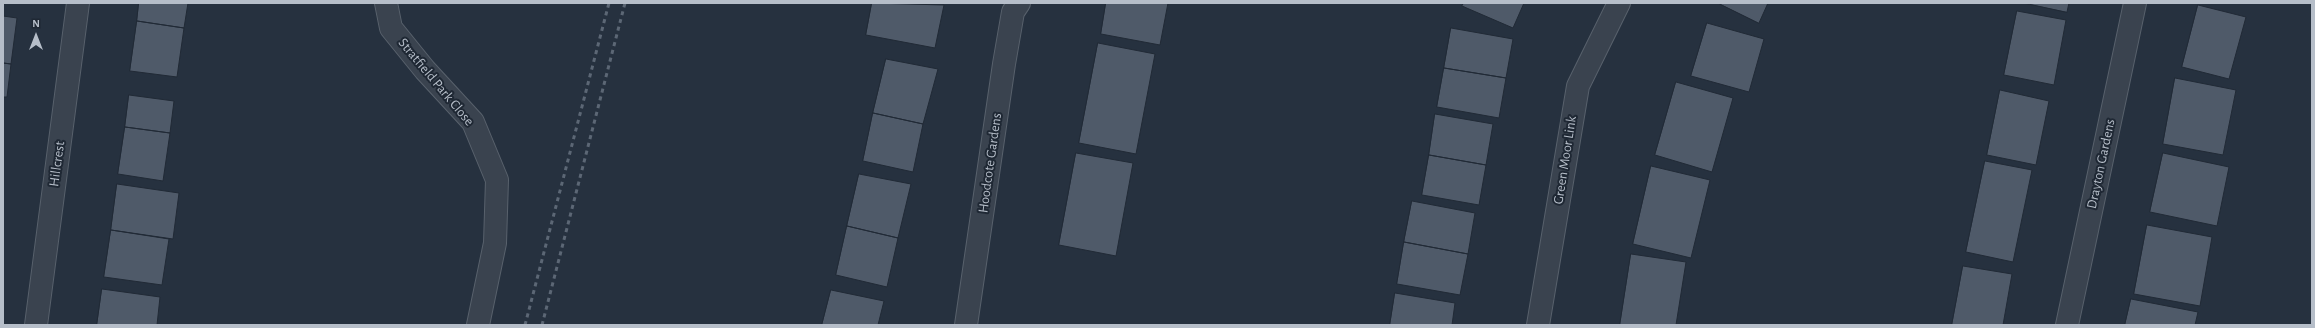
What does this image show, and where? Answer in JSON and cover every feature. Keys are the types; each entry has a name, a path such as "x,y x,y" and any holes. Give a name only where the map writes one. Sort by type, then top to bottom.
{"street":[{"name":"Hillcrest","path":"36,325 78,3"},
{"name":"Stratfield Park Close","path":"386,3 391,28 426,70 473,122 497,180 495,243 478,325"},
{"name":"Hoodcote Gardens","path":"966,325 1004,64 1013,12 1019,3"},
{"name":"Green Moor Link","path":"1538,325 1578,86 1619,3"},
{"name":"Drayton Gardens","path":"2067,325 2135,3"}],"building":[{"path":"139,3 188,3 184,28 137,21"},
{"path":"872,3 944,5 935,48 866,35"},
{"path":"1106,3 1168,3 1160,45 1101,34"},
{"path":"1464,3 1524,3 1513,28 1462,6"},
{"path":"1718,3 1768,3 1759,23"},
{"path":"2024,3 2069,3 2067,12"},
{"path":"2198,5 2246,17 2229,79 2182,67"},
{"path":"2017,11 2066,20 2054,85 2004,75"},
{"path":"3,16 17,18 11,64 3,63"},
{"path":"137,21 184,28 177,77 130,71"},
{"path":"1707,23 1764,39 1749,92 1691,76"},
{"path":"1451,28 1513,39 1506,78 1444,68"},
{"path":"1098,43 1155,54 1136,154 1079,143"},
{"path":"886,59 938,69 923,124 873,113"},
{"path":"3,63 11,64 7,97 3,97"},
{"path":"1444,68 1506,78 1499,118 1437,107"},
{"path":"2175,78 2236,90 2223,155 2163,144"},
{"path":"1676,82 1733,98 1712,172 1655,155"},
{"path":"2000,90 2049,101 2036,165 1987,155"},
{"path":"129,95 174,101 170,133 125,127"},
{"path":"873,113 923,124 913,172 863,161"},
{"path":"1435,114 1493,124 1486,165 1429,155"},
{"path":"125,127 170,133 163,181 118,174"},
{"path":"1076,153 1133,163 1116,256 1059,245"},
{"path":"2163,153 2229,167 2217,226 2150,212"},
{"path":"1429,155 1486,165 1479,205 1422,195"},
{"path":"1985,161 2032,170 2013,262 1966,252"},
{"path":"1651,166 1710,180 1691,258 1633,244"},
{"path":"859,174 911,184 898,238 847,226"},
{"path":"117,184 179,193 173,239 111,230"},
{"path":"1412,201 1475,213 1468,254 1404,242"},
{"path":"2147,225 2212,237 2200,306 2134,294"},
{"path":"847,226 898,238 887,287 836,275"},
{"path":"111,230 169,239 162,285 104,277"},
{"path":"1404,242 1468,254 1460,295 1397,284"},
{"path":"1631,254 1686,262 1676,325 1620,325"},
{"path":"1963,266 2012,274 2003,325 1952,325"},
{"path":"102,289 160,297 157,325 97,325"},
{"path":"831,290 884,301 878,325 822,325"},
{"path":"1395,293 1455,303 1452,325 1390,325"},
{"path":"2131,299 2198,312 2195,325 2125,325"}],"railway":[{"path":"525,325 609,3"},
{"path":"542,325 625,3"}]}
